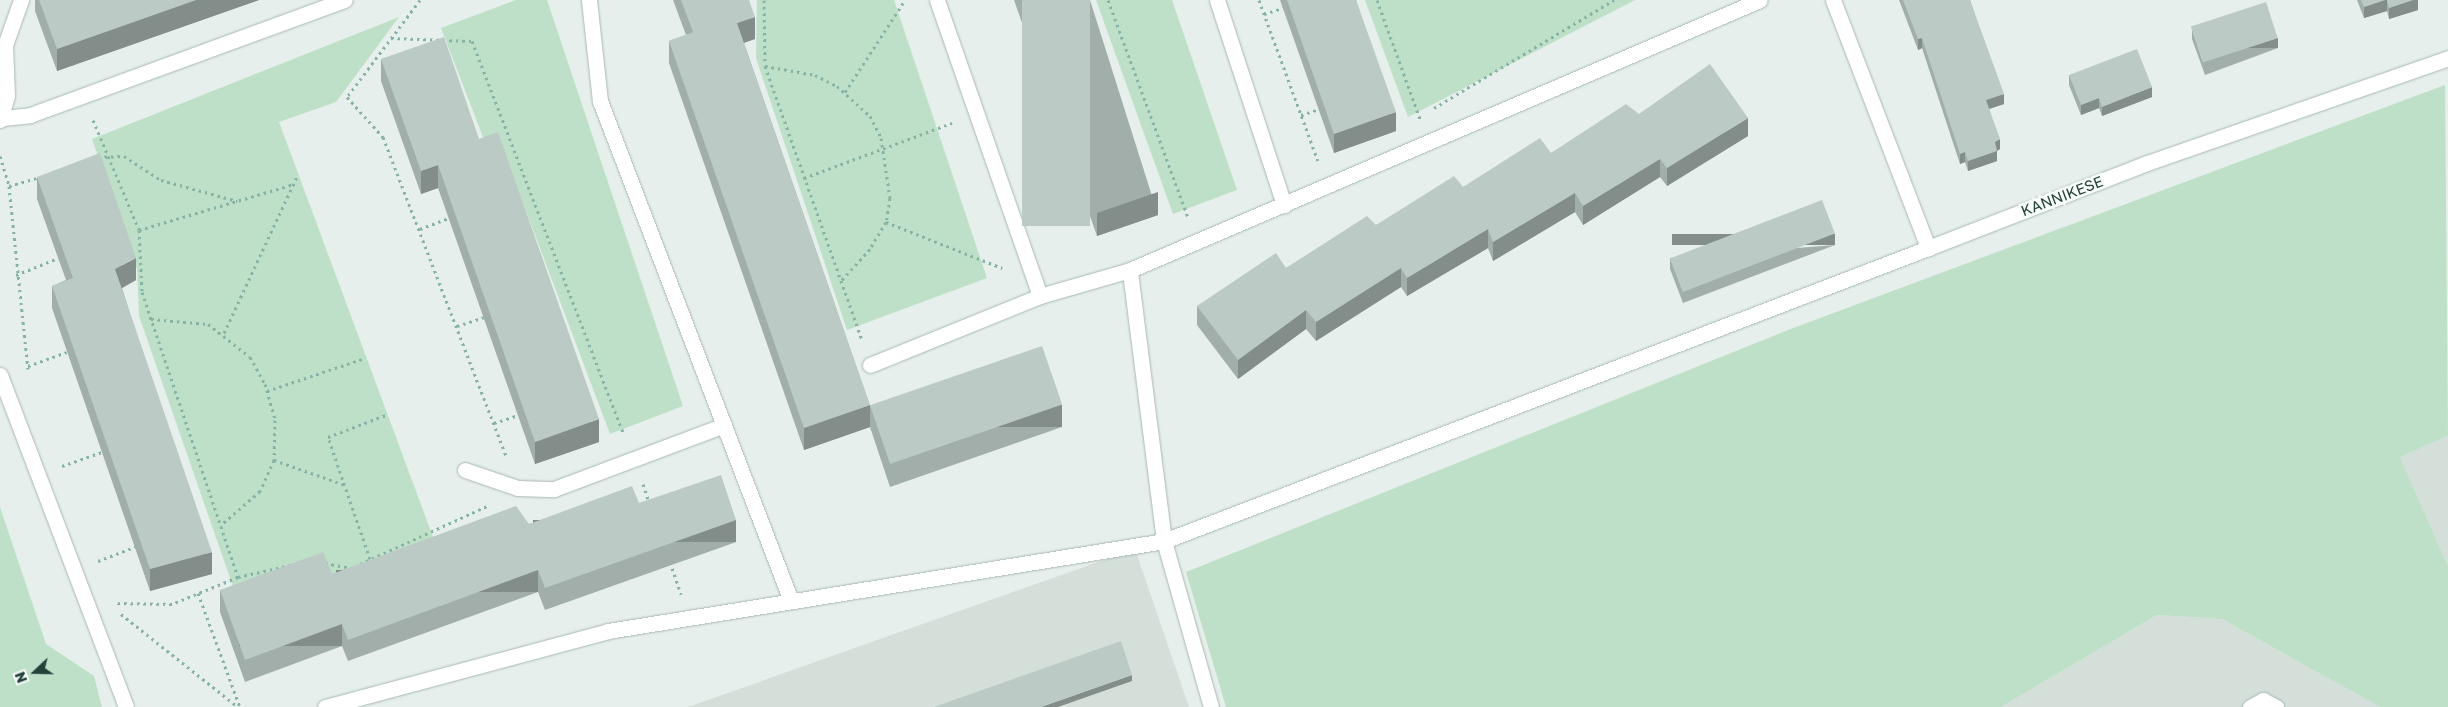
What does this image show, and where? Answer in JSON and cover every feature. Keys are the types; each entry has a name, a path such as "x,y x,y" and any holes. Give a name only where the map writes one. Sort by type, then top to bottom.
{"street":[{"path":"22,0 5,45 1,119 30,115 83,97 345,0"},
{"path":"589,0 600,101 791,602"},
{"path":"937,0 1040,296"},
{"path":"1217,0 1284,205"},
{"path":"870,365 1040,296 1130,270 1760,0"},
{"path":"1833,0 1928,248"},
{"name":"KANNIKESE","path":"325,707 608,631 1164,541 2148,162 2448,59"},
{"path":"1130,270 1164,541 1211,707"},
{"path":"0,375 126,707"},
{"path":"465,470 522,488 554,489 724,426"},
{"path":"2250,707 2263,700 2276,707"}],"path":[{"path":"318,564 350,569 522,488 494,423 383,137 347,98 420,0"},
{"path":"764,0 765,66 870,365"},
{"path":"845,92 905,0"},
{"path":"1108,0 1196,242"},
{"path":"1259,0 1320,165 1328,162"},
{"path":"1377,0 1419,117 1430,142"},
{"path":"1419,117 1614,0"},
{"path":"1264,14 1283,8"},
{"path":"391,38 472,41 651,506"},
{"path":"765,66 815,75 845,92 870,116 884,148 890,198 886,222 870,249 840,281"},
{"path":"83,97 139,230 142,292 238,577"},
{"path":"1301,115 1319,109"},
{"path":"804,178 976,114"},
{"path":"89,160 107,154 124,156 162,180 237,201"},
{"path":"0,156 10,186 16,275 29,375"},
{"path":"224,333 298,174"},
{"path":"10,186 45,175"},
{"path":"139,230 294,184"},
{"path":"420,229 448,218"},
{"path":"886,222 1034,280"},
{"path":"16,275 58,258"},
{"path":"457,326 484,317"},
{"path":"151,319 186,319 224,333 250,357 267,391 275,420 274,460 260,491 221,525"},
{"path":"28,366 67,352"},
{"path":"267,391 365,358"},
{"path":"370,559 328,437 386,415"},
{"path":"494,423 518,415"},
{"path":"58,467 102,452"},
{"path":"54,458 61,476"},
{"path":"274,460 345,485"},
{"path":"92,563 135,547"},
{"path":"667,552 690,618"},
{"path":"239,707 106,603 172,604 238,577 299,564"},
{"path":"198,593 239,707"}],"shaded area":[{"path":"2448,436 2448,566 2400,457"},
{"path":"1135,549 1189,707 688,707"},
{"path":"2157,615 2222,619 2380,707 2001,707"}],"green space":[{"path":"516,0 547,0 683,406 610,434 500,142 486,145 441,28"},
{"path":"757,0 894,0 987,278 847,330 756,58"},
{"path":"1096,0 1172,0 1237,190 1173,214"},
{"path":"1365,0 1635,0 1408,117"},
{"path":"399,17 336,102 279,122 436,545 238,601 139,316 137,269 92,139"},
{"path":"2445,85 2448,436 2400,457 2448,566 2448,707 2380,707 2222,619 2157,615 2001,707 1226,707 1186,572 1788,330"},
{"path":"0,507 46,644 94,676 102,707 0,707"}],"building":[{"path":"39,0 196,0 57,49"},
{"path":"681,0 749,0 755,17 737,23 870,405 804,428 669,41 693,32"},
{"path":"1022,0 1090,0 1090,226 1022,226"},
{"path":"1287,0 1356,0 1396,112 1334,134"},
{"path":"1903,0 1970,0 2004,94 1986,100 2000,139 1995,142 1997,151 1968,161 1965,152 1960,154 1922,38 1918,39"},
{"path":"2361,0 2385,0 2364,7"},
{"path":"2387,0 2413,0 2389,8"},
{"path":"2266,2 2278,38 2203,63 2191,26"},
{"path":"444,37 479,139 498,132 599,419 535,442 438,165 421,171 381,59"},
{"path":"2137,49 2152,87 2102,107 2099,98 2081,105 2069,75"},
{"path":"1710,64 1748,118 1667,168 1660,159 1583,206 1575,193 1493,242 1488,229 1407,278 1401,268 1316,322 1306,310 1238,360 1197,306 1276,253 1286,268 1367,216 1376,225 1454,176 1463,187 1540,138 1551,153 1626,104 1639,114"},
{"path":"100,153 136,258 115,269 212,552 150,569 52,286 73,278 37,177"},
{"path":"1822,200 1835,234 1683,292 1670,258"},
{"path":"1042,346 1062,405 890,464 870,405"},
{"path":"721,475 736,520 545,588 538,570 348,640 342,624 245,660 220,590 323,552 332,574 516,506 529,524 632,486 639,503"},
{"path":"1121,641 1132,675 1041,707 934,707"}]}
